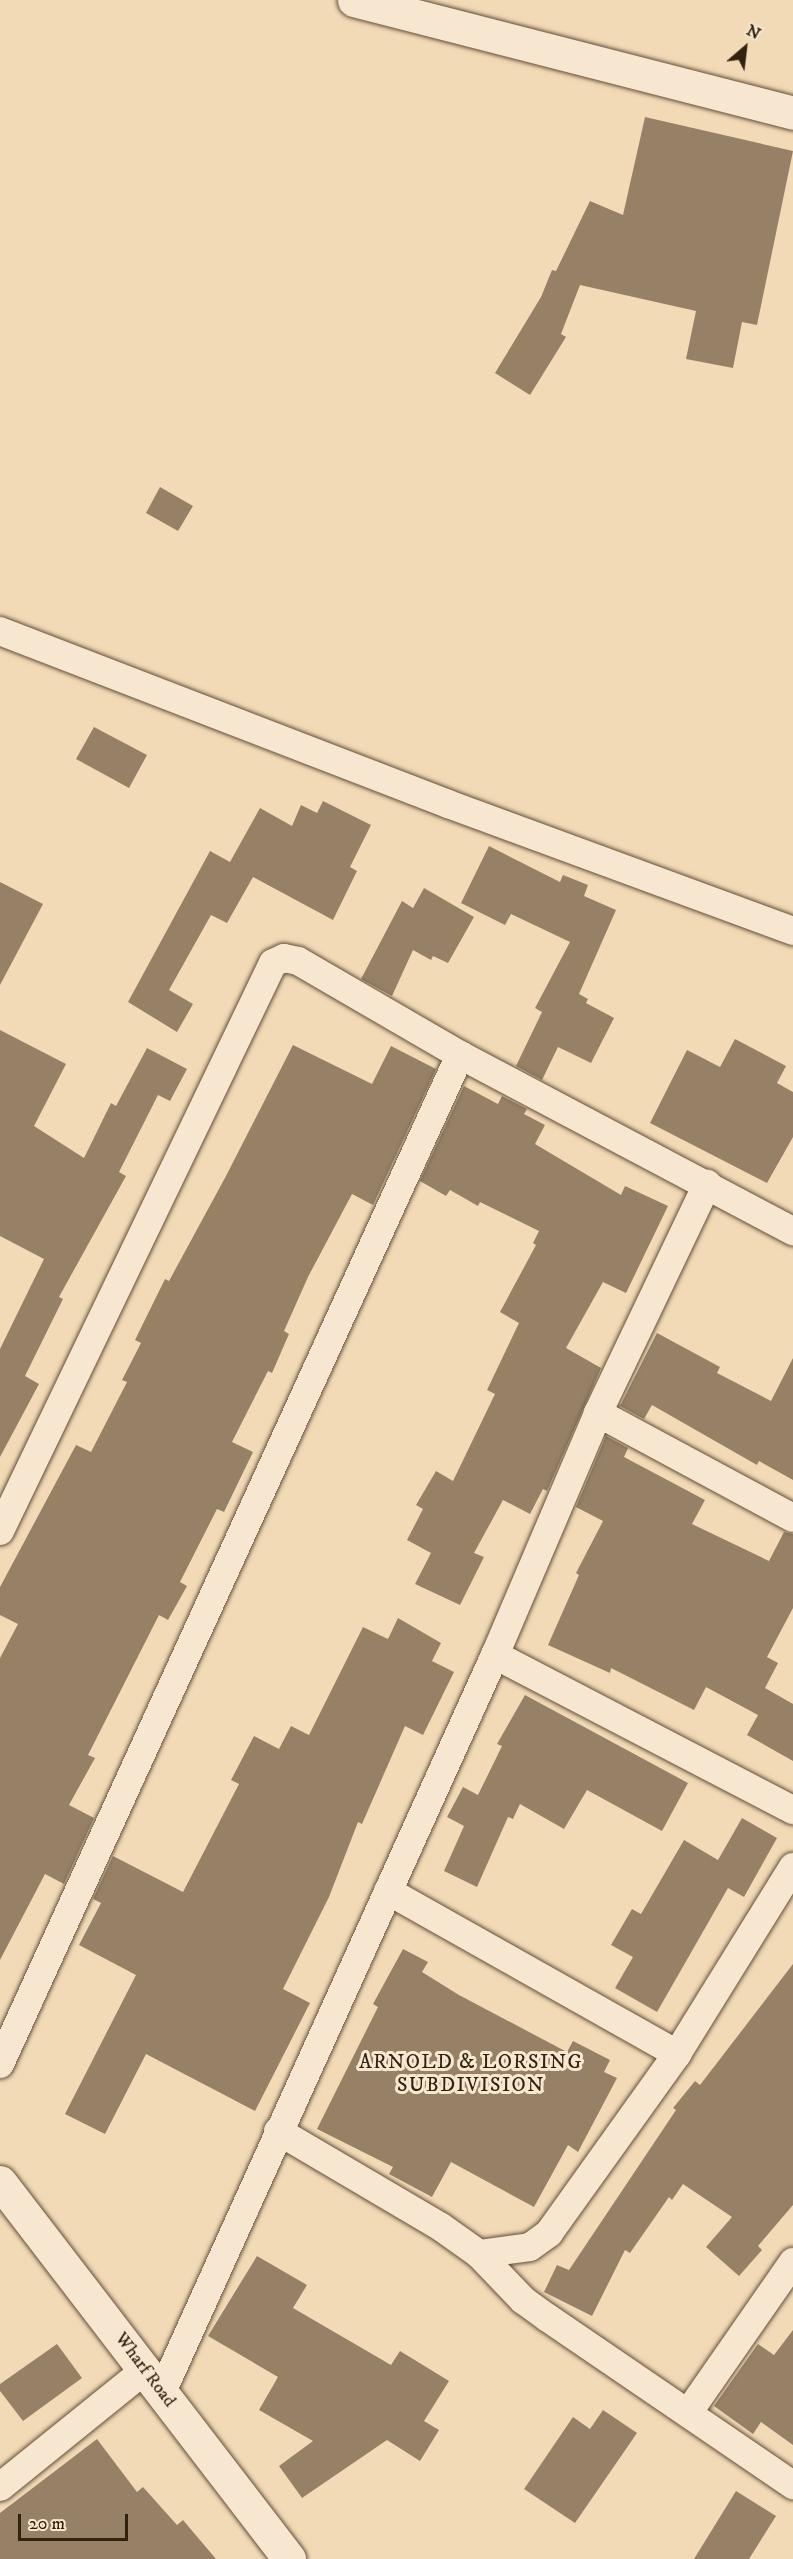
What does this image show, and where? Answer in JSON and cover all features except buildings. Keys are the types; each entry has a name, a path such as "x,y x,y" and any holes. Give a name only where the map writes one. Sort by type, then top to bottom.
{"street":[{"path":"354,0 793,113"},
{"path":"0,632 448,804 793,931"},
{"path":"0,1531 273,963 284,958 298,961 460,1055 793,1231"},
{"path":"0,2064 460,1055"},
{"path":"0,2487 153,2381 278,2131 495,1655 598,1413 707,1184"},
{"path":"598,1413 793,1518"},
{"path":"495,1655 793,1810"},
{"path":"479,2254 530,2247 549,2233 677,2054 793,1867"},
{"path":"388,1891 677,2054"},
{"path":"278,2131 441,2227 479,2254 523,2300 793,2485"},
{"name":"Wharf Road","path":"0,2182 289,2559"},
{"path":"688,2413 793,2262"}],"district":[{"name":"ARNOLD & LORSING SUBDIVISION","path":"471,2074"}]}
